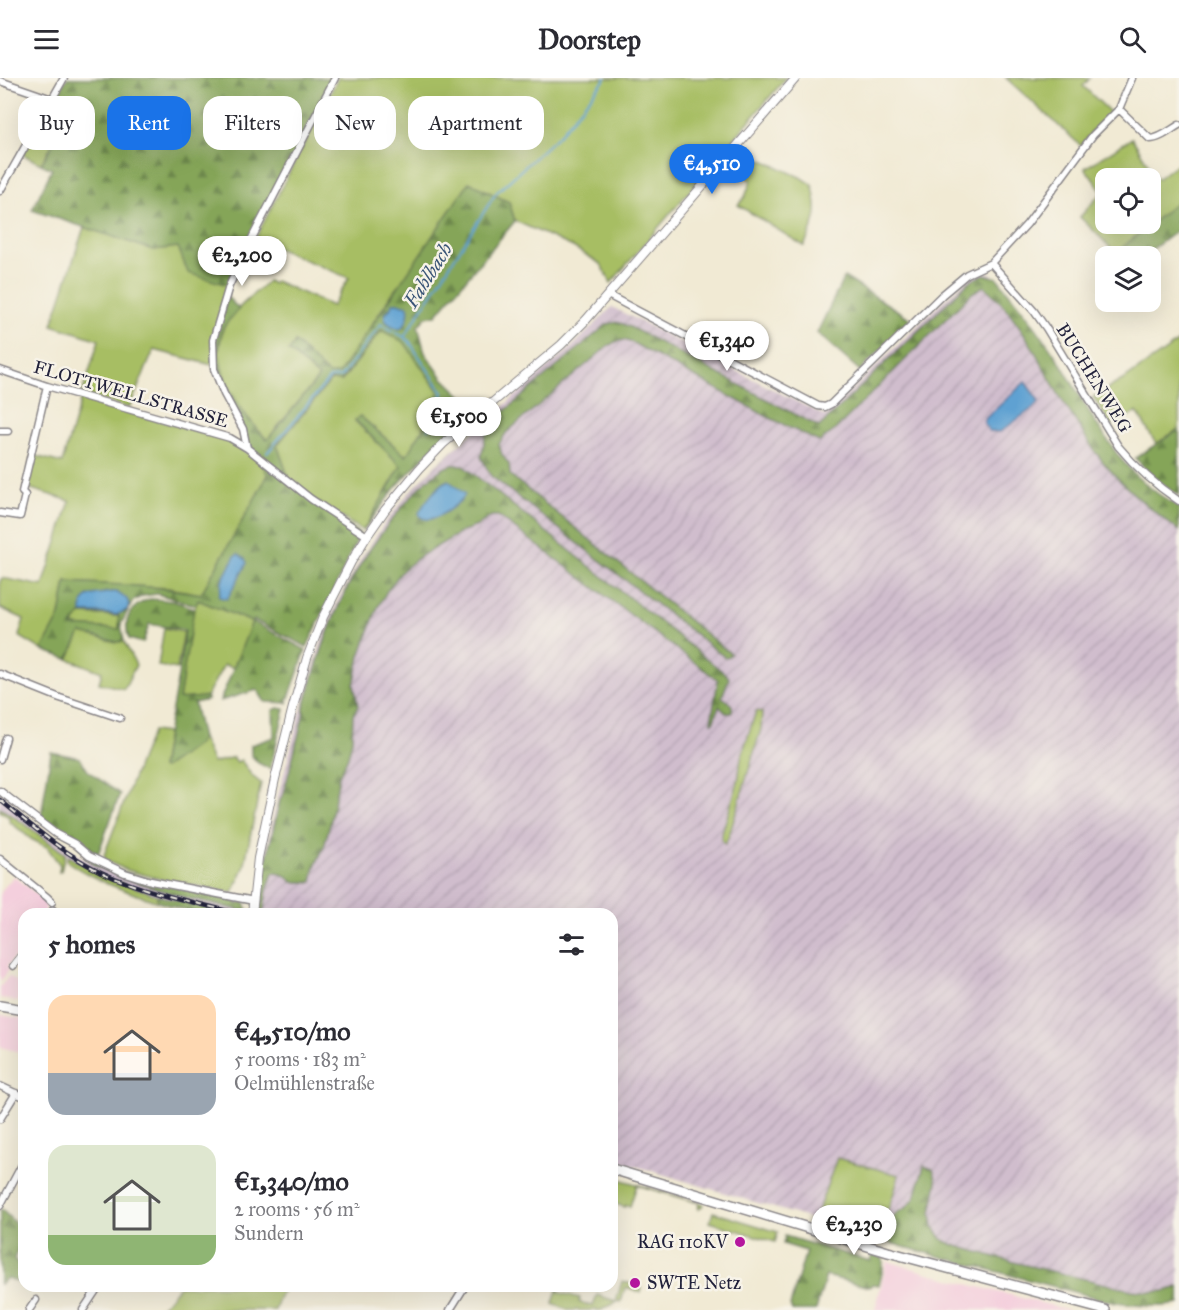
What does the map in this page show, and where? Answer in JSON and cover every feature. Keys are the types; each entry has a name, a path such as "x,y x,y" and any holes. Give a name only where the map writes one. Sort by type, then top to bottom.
{"main road":[{"path":"0,1006 18,1009"},
{"path":"618,1171 888,1252 1105,1310"}],"street":[{"path":"54,96 64,78"},
{"path":"247,448 243,429 224,394 214,369 213,340 229,286 335,78"},
{"path":"253,908 258,858 275,779 307,658 331,599 367,536 385,510 443,444 561,345 586,320 796,78"},
{"path":"608,295 818,406 831,405 942,295 967,274 991,263 1027,224 1094,135 1119,109 1132,78"},
{"path":"0,81 43,96"},
{"path":"1119,109 1153,139 1179,125"},
{"path":"0,190 23,150"},
{"name":"BUCHENWEG","path":"991,263 1034,311 1046,328 1118,446 1154,484 1179,501"},
{"name":"FLOTTWELLSTRASSE","path":"0,370 47,386 230,438 247,448 311,499 367,536"},
{"path":"0,513 20,516 25,495 22,492 47,386"},
{"path":"0,431 8,431"},
{"path":"0,674 60,698 120,718"},
{"path":"0,759 6,738"},
{"path":"0,790 56,834 75,844 89,856 125,873 151,881 254,901"},
{"path":"0,859 52,902"},
{"path":"13,966 18,960"},
{"path":"0,1086 16,1094 0,1119"},
{"path":"0,1206 18,1172"},
{"path":"83,1310 95,1292"},
{"path":"450,1310 461,1292"},
{"path":"91,1299 92,1310"},
{"path":"29,1310 36,1300"}],"shaded area":[{"path":"983,271 992,274 1025,318 1106,449 1179,520 1179,1304 1116,1303 904,1247 618,1161 618,908 258,908 262,870 278,796 303,703 321,643 338,600 362,557 408,494 436,465 572,347 612,307 825,416 969,278"},
{"path":"0,798 67,849 109,872 187,898 231,908 196,906 107,878 62,852 0,808"},
{"path":"14,876 46,902 46,907 18,908 18,952 7,966 10,969 0,982 0,896 2,890"},
{"path":"9,976 18,983 18,1002 0,998 0,987"},
{"path":"0,1015 18,1018 18,1052 0,1047"},
{"path":"887,1261 967,1284 1069,1310 875,1310"}],"green space":[{"path":"67,78 332,78 323,96 314,96 314,114 302,138 302,96 203,96 203,150 296,150 228,285 188,273 178,247 153,250 32,210 52,169 41,164 49,150 95,150 95,96 56,96"},
{"path":"338,78 786,78 611,283 601,264 573,247 515,221 509,202 394,291 339,374 328,375 296,343 289,351 319,377 267,440 239,406 225,380 219,352 224,326 234,313 268,281 273,284 275,281 332,306 349,278 255,239 314,125 314,150 396,150 396,96 329,96"},
{"path":"1006,78 1090,78 1083,86 1111,113 1092,131 1081,146"},
{"path":"1132,138 1150,168 1095,168 1095,182 1085,168"},
{"path":"739,149 812,184 816,216 804,246 738,205 745,197 751,181 730,164"},
{"path":"24,150 49,150 41,164 22,154"},
{"path":"1175,165 1179,170 1179,200 1161,215 1161,176"},
{"path":"469,182 509,202 515,221 436,315 426,317 418,326 425,353 443,378 475,409 440,440 395,488 363,531 401,466 355,420 360,416 406,456 423,429 439,392 404,342 381,330 341,381 331,380 277,445 289,479 249,448 216,368 214,342 227,297 239,309 223,327 218,349 222,369 229,389 244,414 267,440 319,377 289,351 295,342 328,374 339,374"},
{"path":"1095,200 1095,232 1080,217"},
{"path":"1179,200 1179,229 1156,246 1124,246 1139,234 1161,234 1161,215"},
{"path":"84,227 153,250 178,247 228,285 212,365 154,350 129,408 82,394 99,340 52,325"},
{"path":"1097,234 1139,234 1124,246 1109,246"},
{"path":"984,274 997,278 1029,318 1060,362 1119,457 1137,477 1179,508 1179,531 1140,500 1105,465 1065,406 1017,323 984,286 972,293 834,431 819,442 624,340 608,346 506,433 499,444 502,455 509,464 510,475 731,654 726,658 491,476 481,457 487,429 493,421 606,325 615,322 630,327 819,427 970,281"},
{"path":"844,277 911,319 860,371 817,333"},
{"path":"382,330 404,341 439,392 423,429 406,456 360,416 355,421 402,466 363,531 313,499 289,479 277,445 331,380 342,381"},
{"path":"1179,341 1179,429 1156,444 1137,412 1111,425 1093,397 1126,378"},
{"path":"81,399 222,438 261,462 268,475 201,594 168,588 66,582 60,616 42,650 19,636 24,619 0,608 0,581 2,578 43,586 70,501 25,487 32,455 62,463"},
{"path":"1179,429 1179,496 1157,480 1135,458"},
{"path":"261,462 360,534 307,647 254,620 253,622 306,650 287,703 265,702 257,690 220,701 252,622 198,600 196,605 157,594 143,596 133,601 121,624 124,641 117,642 81,633 68,659 42,650 60,616 66,582 151,587 201,594 268,475","holes":["112,592 112,614 85,612 89,596","81,614 119,616 119,629 72,626"]},
{"path":"451,465 462,465 727,675 729,678 722,697 732,706 731,713 726,713 719,706 711,722 718,680 498,516 491,516 419,557 402,571 387,591 377,609 360,656 354,685 358,706 353,715 352,740 348,757 339,776 331,820 324,847 315,866 312,882 292,882 284,875 273,873 264,908 260,908 265,866 304,707 339,604 363,560 392,519 425,482"},
{"path":"150,599 173,601 194,609 179,699 206,697 208,700 194,703 202,738 197,745 164,768 161,768 185,630 149,624 143,643 129,639 127,625 130,614 138,605"},
{"path":"198,600 252,622 234,668 224,665 206,697 179,699 193,611"},
{"path":"81,614 120,616 119,630 71,626"},
{"path":"164,628 184,632 177,669 158,666"},
{"path":"81,633 117,642 124,641 136,665 124,689 99,683 102,672 68,659"},
{"path":"285,709 270,769 258,763 251,755 251,745 274,737 273,710"},
{"path":"756,711 762,712 761,729 725,844 722,833 738,782 741,758"},
{"path":"153,731 167,733 161,768 197,745 202,738 213,763 233,757 237,762 241,760 252,776 261,783 244,868 233,893 160,879 127,870 106,861 104,855"},
{"path":"51,752 80,758 88,771 120,794 98,854 41,817"},
{"path":"0,808 65,854 61,871 59,872 60,865 47,847 31,839 9,821 10,818 0,811"},
{"path":"86,855 112,869 189,891 236,901 237,905 240,902 245,903 247,908 231,908 187,898 121,877 94,865"},
{"path":"68,856 107,878 157,895 158,902 101,881 68,862"},
{"path":"157,895 207,908 178,908 158,902"},
{"path":"837,1158 899,1175 886,1215 874,1227 849,1226 817,1213"},
{"path":"924,1166 933,1169 937,1182 931,1213 933,1226 942,1239 953,1245 1131,1290 1150,1292 1179,1287 1179,1304 1148,1306 1116,1303 864,1235 884,1229 896,1213 906,1208 915,1198"},
{"path":"618,1179 703,1204 698,1209 699,1203 637,1185 630,1206 618,1205"},
{"path":"0,1210 18,1226 18,1249 14,1259 18,1263 18,1280 17,1282 7,1278 0,1284"},
{"path":"713,1212 778,1232 775,1242 710,1222"},
{"path":"785,1236 870,1261 872,1255 883,1258 879,1285 872,1284 870,1287 826,1276 816,1310 792,1310 790,1306 806,1251 783,1244"},
{"path":"622,1281 642,1287 641,1292 625,1287 621,1302 601,1310 568,1310 553,1304 556,1292 580,1298 579,1302 593,1306 597,1295 616,1301"},
{"path":"174,1292 282,1292 275,1310 159,1310"}],"water":[{"path":"393,303 408,306 407,319 400,329 385,321 385,315"},
{"path":"1025,382 1039,401 1000,432 989,431 984,423 986,418"},
{"path":"448,480 465,494 463,498 439,516 426,519 421,517 419,513 425,504"},
{"path":"238,554 247,563 227,599 219,597 222,581"},
{"path":"112,592 127,599 129,605 127,610 116,615 82,613 85,599 95,594"}],"waterway":[{"name":"Fahlbach","path":"267,453 330,378 341,377 381,324 404,337 496,193 558,136 606,78"},
{"path":"404,337 409,341 443,393 428,429"}],"railway":[{"path":"0,800 61,848 101,872 152,891 217,908"}],"place":[{"name":"RAG 110KV","path":"740,1242"},
{"name":"SWTE Netz","path":"635,1283"}]}
